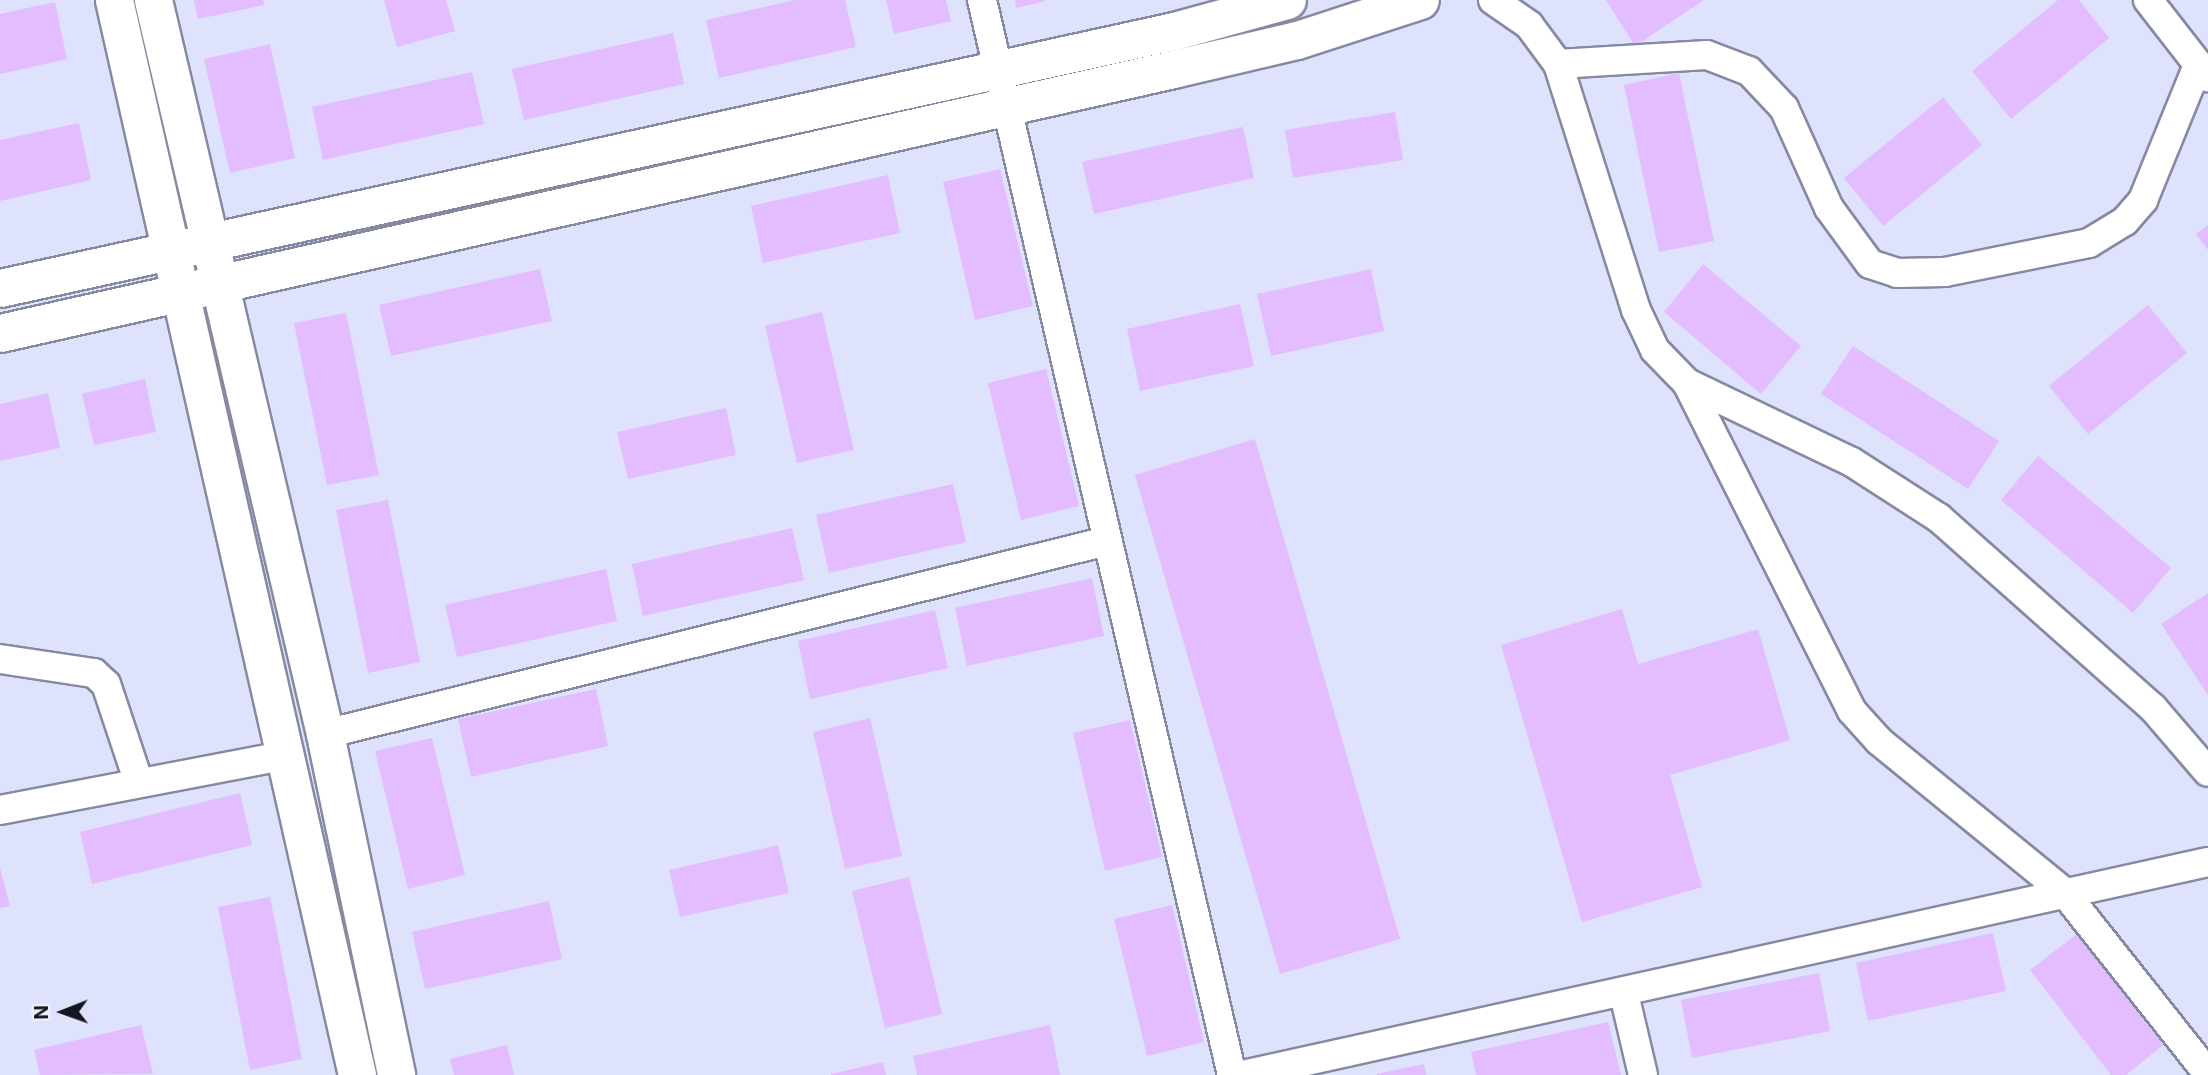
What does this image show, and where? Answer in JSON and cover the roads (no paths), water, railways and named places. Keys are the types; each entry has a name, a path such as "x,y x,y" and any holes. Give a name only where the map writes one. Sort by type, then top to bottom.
{"street":[{"path":"114,0 288,755 357,1075"},
{"path":"153,0 206,241 325,734 396,1075"},
{"path":"982,0 1232,1075"},
{"path":"0,288 998,67 1287,0"},
{"path":"0,333 218,286 414,236 1005,107 1297,40 1420,0"},
{"path":"1493,0 1529,25 1558,64 1636,310 1655,350 1687,383 1852,711 1879,741 2064,892 2208,1074"},
{"path":"1558,64 1707,55 1749,71 1784,108 1829,208 1870,264 1897,273 1945,272 2089,243 2125,221 2143,200 2203,71 2148,0"},
{"path":"1687,383 1852,462 1939,519 2125,681 2208,772"},
{"path":"325,734 1107,541"},
{"path":"0,659 94,673 106,684 139,783"},
{"path":"0,810 288,755"},
{"path":"1243,1075 1625,994 2064,892 2208,862"},
{"path":"1625,994 1643,1075"}]}
